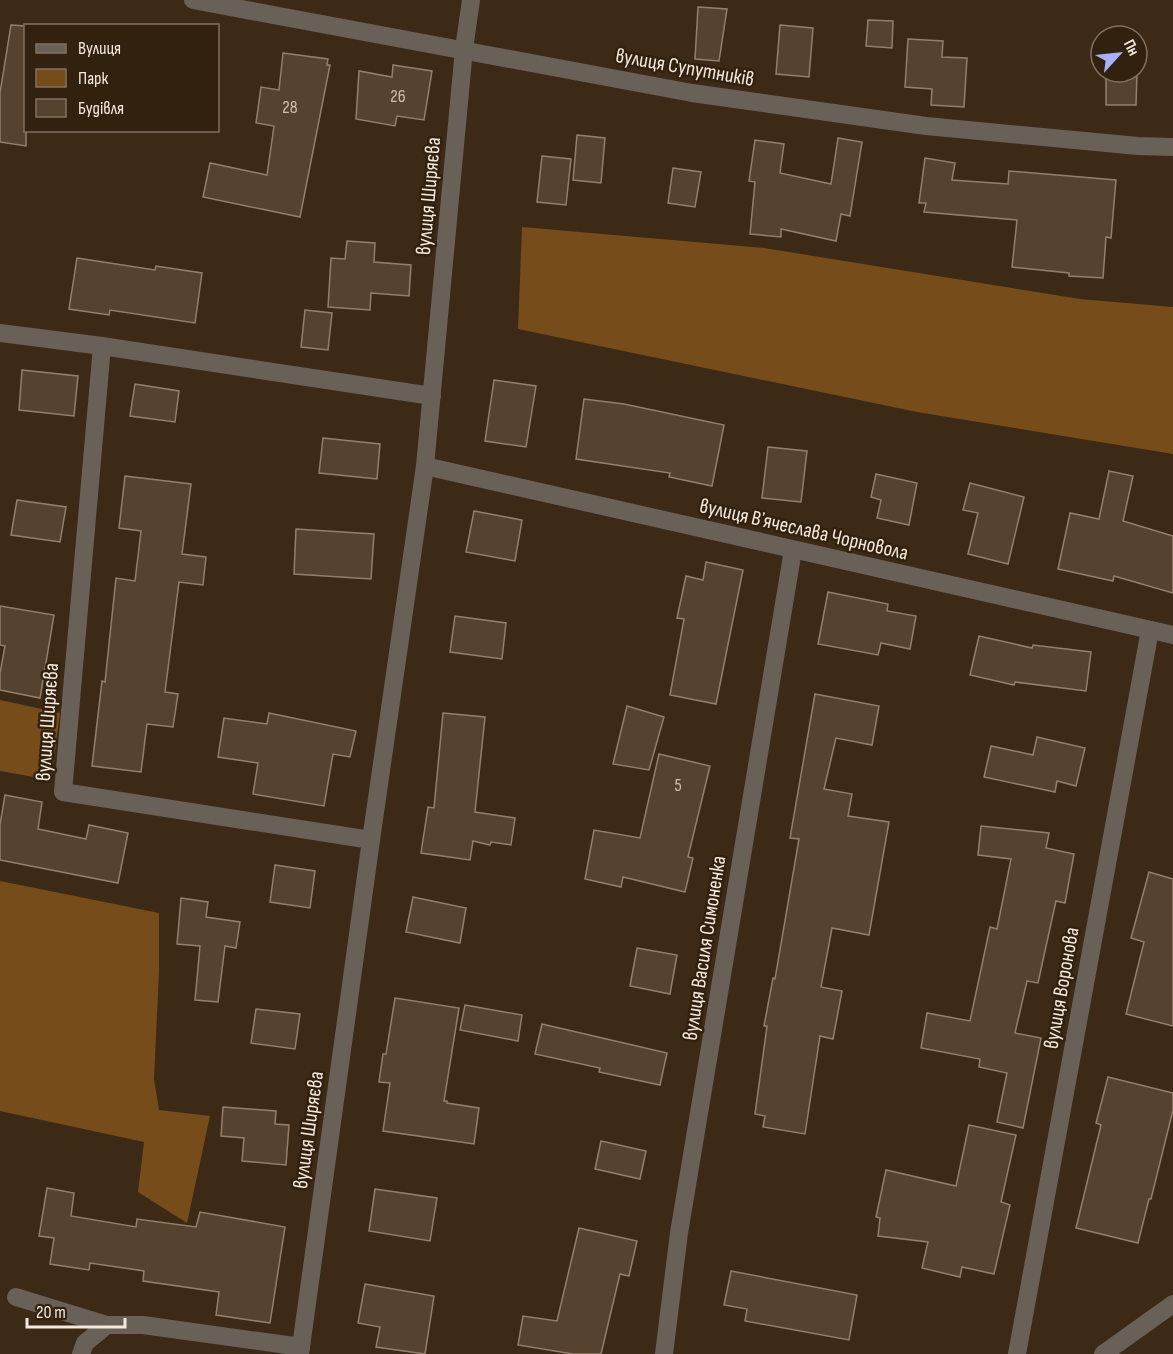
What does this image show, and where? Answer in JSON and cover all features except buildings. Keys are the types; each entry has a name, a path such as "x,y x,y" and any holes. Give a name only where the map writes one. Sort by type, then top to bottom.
{"street":[{"name":"вулиця Супутників","path":"193,0 692,93 926,126 1138,146 1173,147"},
{"name":"вулиця Ширяєва","path":"301,1351 425,466 464,49 471,0"},
{"path":"0,333 102,346 432,396"},
{"name":"вулиця Ширяєва","path":"102,346 63,792 371,840"},
{"name":"вулиця Вʼячеслава Чорновола","path":"425,466 1173,635"},
{"name":"вулиця Василя Симоненка","path":"664,1354 679,1233 793,550"},
{"name":"вулиця Воронова","path":"1017,1354 1150,630"},
{"path":"16,1297 107,1325 143,1325 301,1351"},
{"path":"1103,1354 1173,1304"},
{"path":"81,1354 85,1343 107,1325"}],"green space":[{"path":"522,227 764,248 1080,299 1173,307 1173,454 917,412 518,329"},
{"path":"0,700 60,713 51,780 0,771"},
{"path":"0,881 159,913 154,1079 159,1110 210,1116 187,1223 138,1192 144,1142 0,1111"}]}
